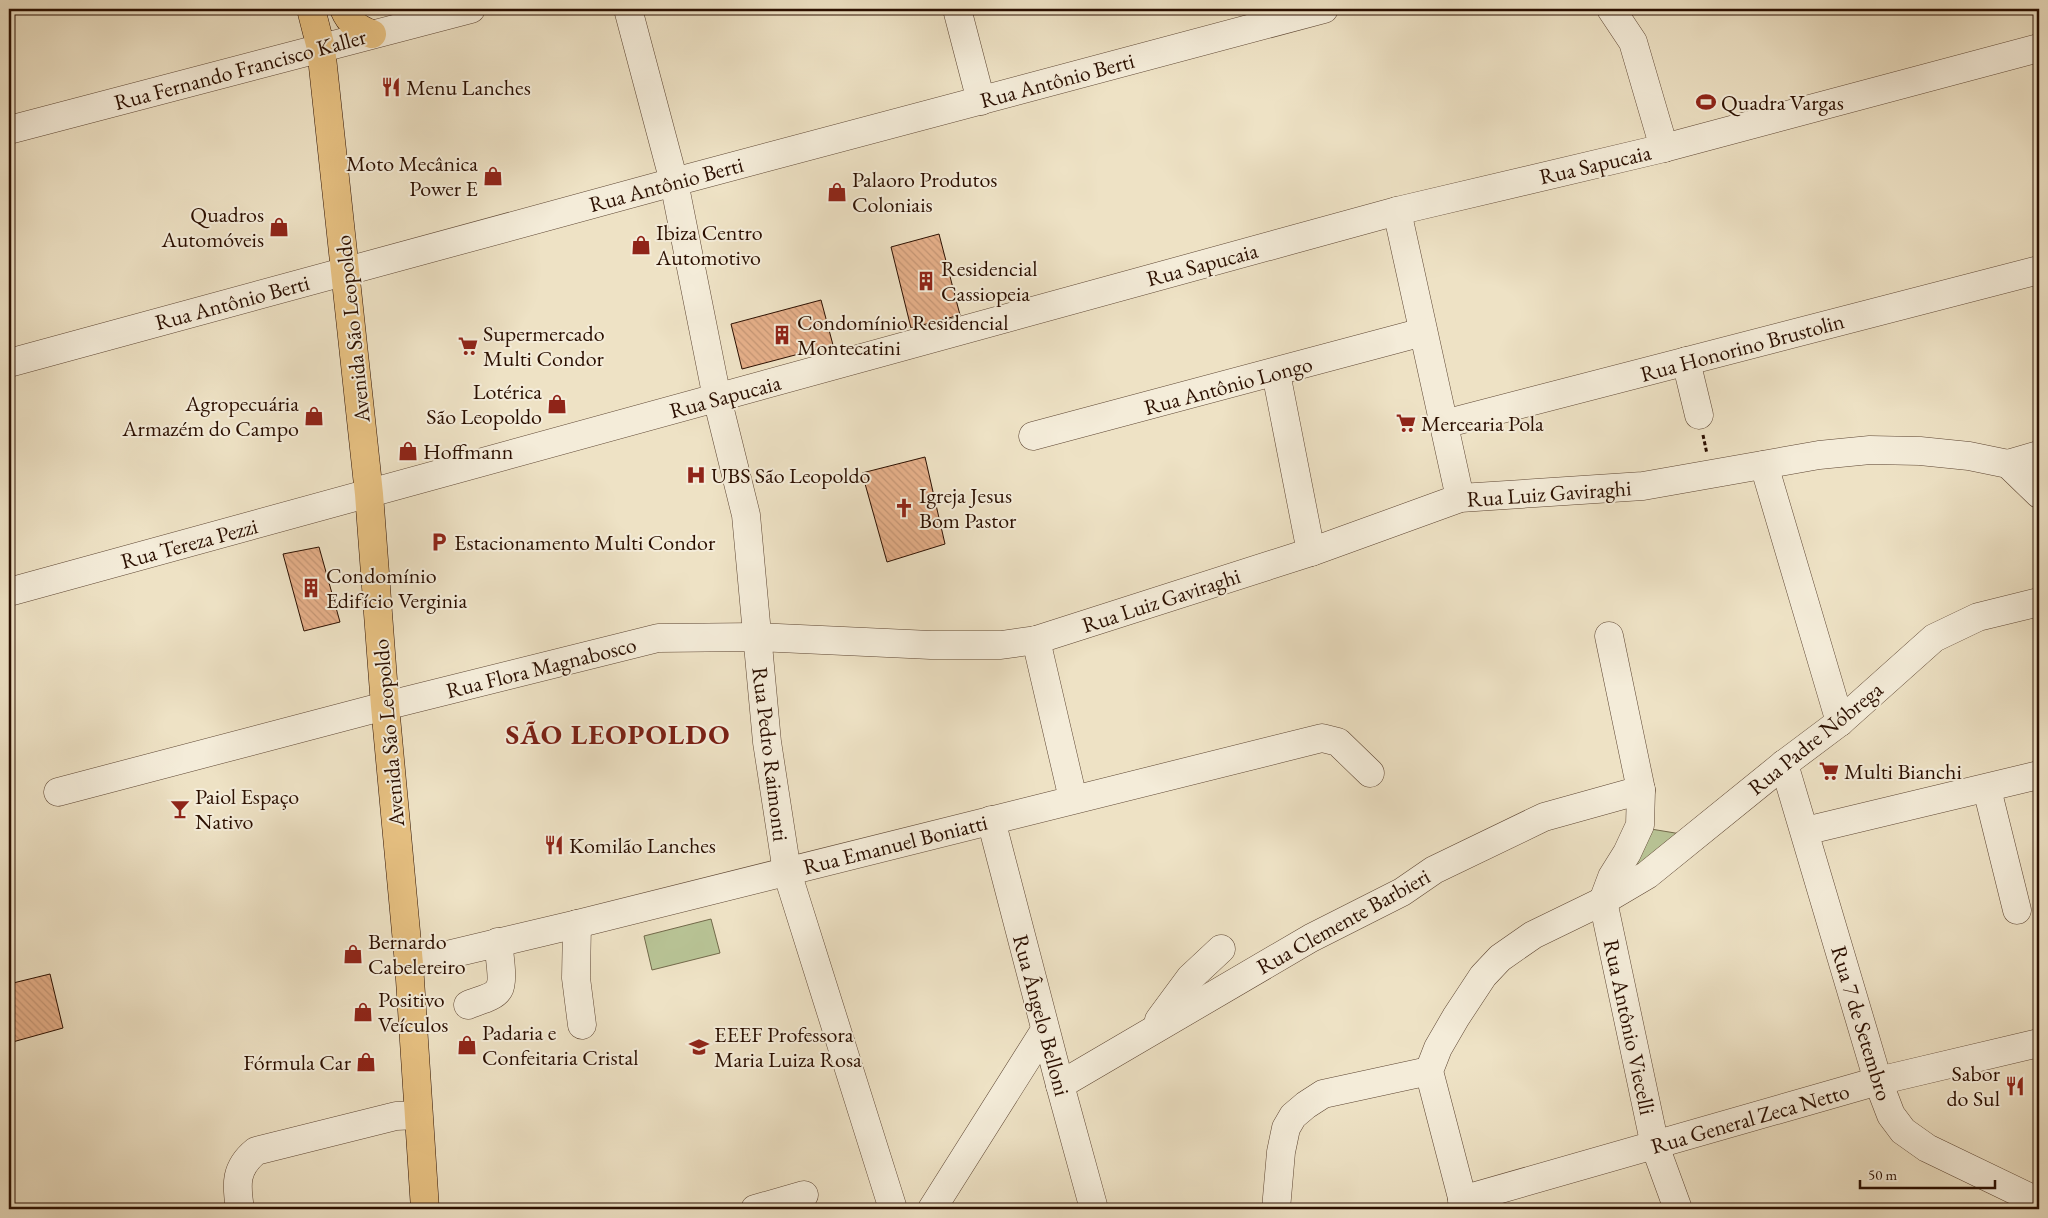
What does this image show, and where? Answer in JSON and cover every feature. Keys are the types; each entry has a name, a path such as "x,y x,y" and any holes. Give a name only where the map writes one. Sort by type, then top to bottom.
{"main road":[{"name":"Avenida São Leopoldo","path":"311,9 321,48 369,494 384,706 409,964 425,1209"},
{"name":"Avenida São Leopoldo","path":"321,48 329,9"},
{"path":"344,9 348,18 358,29 372,34"}],"street":[{"name":"Rua Fernando Francisco Kaller","path":"9,130 471,9"},
{"name":"Rua Pedro Raimonti","path":"628,9 674,182 717,398 746,515 767,742 787,872 893,1209"},
{"path":"956,9 981,101"},
{"name":"Rua Antônio Berti","path":"9,363 674,182 1324,9"},
{"path":"1611,9 1633,42 1664,148"},
{"name":"Rua Sapucaia","path":"369,494 1397,211 1664,148 2039,48"},
{"path":"1397,211 1460,498"},
{"name":"Rua Honorino Brustolin","path":"1444,424 2039,270"},
{"name":"Rua Antônio Longo","path":"1033,436 1276,373 1423,332"},
{"path":"1686,361 1699,415"},
{"path":"1276,373 1312,552"},
{"name":"Rua Luiz Gaviraghi","path":"1036,640 1312,552 1460,498 1610,490 1819,456 1870,450 1920,451 1969,456 2008,464"},
{"path":"2039,455 2008,464 2039,494"},
{"path":"1764,465 1840,722"},
{"name":"Rua Tereza Pezzi","path":"9,592 369,494"},
{"name":"Rua Padre Nóbrega","path":"1429,1071 1438,1048 1456,1017 1483,976 1500,958 1533,935 1603,901 1647,875 1784,764 1840,722 1934,638 1978,617 2039,602"},
{"path":"1603,901 1612,877 1628,853 1640,825 1641,790 1609,636"},
{"name":"Rua Flora Magnabosco","path":"58,792 384,706 658,638 756,637 932,645 1001,645 1036,640"},
{"path":"1036,640 1073,799"},
{"name":"Rua Emanuel Boniatti","path":"409,964 577,924 1322,738 1338,742 1370,773"},
{"name":"Rua 7 de Setembro","path":"1784,764 1878,1081 1891,1115 1903,1131 1927,1148 2036,1204"},
{"path":"1805,832 2039,776"},
{"path":"1987,788 2017,910"},
{"name":"Rua Clemente Barbieri","path":"1060,1085 1152,1029 1310,938 1402,892 1434,870 1544,817 1641,790"},
{"name":"Rua Ângelo Belloni","path":"991,820 1045,1030 1094,1209"},
{"name":"Rua Antônio Viecelli","path":"1603,901 1655,1146 1678,1209"},
{"path":"577,924 576,978 582,1025"},
{"path":"468,1005 499,990 498,942"},
{"path":"1152,1029 1190,978 1221,948"},
{"path":"932,1209 1045,1030"},
{"name":"Rua General Zeca Netto","path":"1464,1205 1655,1146 1878,1081 2039,1043"},
{"path":"1276,1209 1281,1152 1286,1128 1294,1116 1306,1105 1323,1094 1429,1071 1464,1205"},
{"path":"240,1209 237,1192 239,1174 244,1160 256,1151 396,1116 418,1115"},
{"path":"755,1209 804,1196"}],"path":[{"path":"1699,415 1711,474"}],"green space":[{"path":"1651,829 1681,834 1625,885"},
{"path":"711,919 720,953 652,970 644,936"}],"building":[{"name":"Residencial Cassiopeia","path":"939,234 960,315 911,328 891,247"},
{"name":"Condomínio Residencial Montecatini","path":"821,300 833,345 742,369 731,324"},
{"name":"Igreja Jesus Bom Pastor","path":"925,457 945,544 887,562 862,473"},
{"name":"Condomínio Edifício Verginia","path":"319,547 340,622 304,631 283,554"},
{"path":"50,974 63,1028 9,1043 9,984"}],"place":[{"name":"Menu Lanches","path":"391,87"},
{"name":"Quadra Vargas","path":"1706,102"},
{"name":"Moto Mecânica Power E","path":"493,176"},
{"name":"Palaoro Produtos Coloniais","path":"837,192"},
{"name":"Quadros Automóveis","path":"279,227"},
{"name":"Ibiza Centro Automotivo","path":"641,245"},
{"name":"Residencial Cassiopeia","path":"926,281"},
{"name":"Condomínio Residencial Montecatini","path":"782,335"},
{"name":"Supermercado Multi Condor","path":"468,346"},
{"name":"Lotérica São Leopoldo","path":"557,404"},
{"name":"Agropecuária Armazém do Campo","path":"314,416"},
{"name":"Mercearia Pola","path":"1406,423"},
{"name":"Hoffmann","path":"408,451"},
{"name":"UBS São Leopoldo","path":"696,475"},
{"name":"Igreja Jesus Bom Pastor","path":"904,508"},
{"name":"Estacionamento Multi Condor","path":"439,542"},
{"name":"Condomínio Edifício Verginia","path":"311,588"},
{"name":"Multi Bianchi","path":"1829,771"},
{"name":"Paiol Espaço Nativo","path":"180,809"},
{"name":"Komilão Lanches","path":"554,845"},
{"name":"Bernardo Cabelereiro","path":"353,954"},
{"name":"Positivo Veículos","path":"363,1012"},
{"name":"Padaria e Confeitaria Cristal","path":"467,1045"},
{"name":"EEEF Professora Maria Luiza Rosa","path":"699,1047"},
{"name":"Fórmula Car","path":"366,1062"},
{"name":"Sabor do Sul","path":"2015,1086"}],"district":[{"name":"SÃO LEOPOLDO","path":"618,734"}]}
